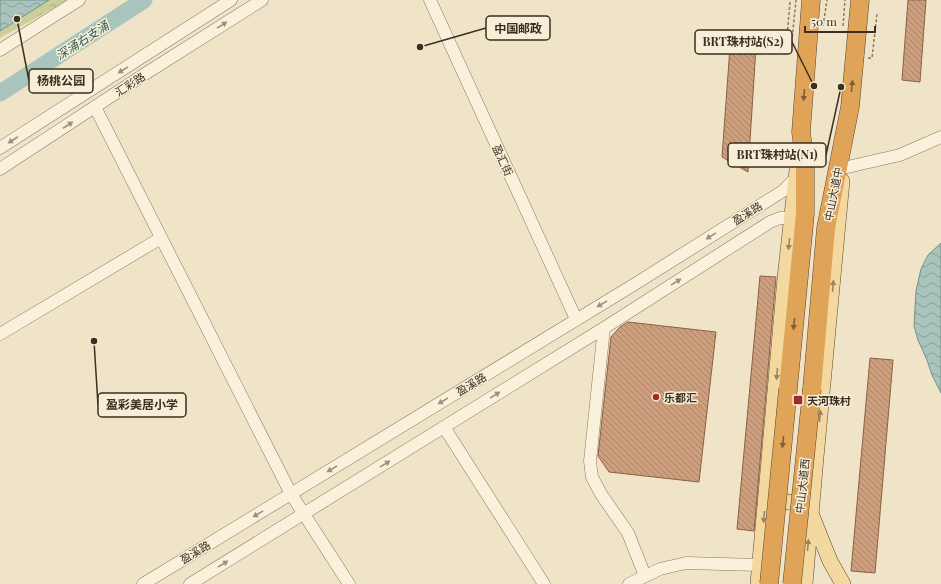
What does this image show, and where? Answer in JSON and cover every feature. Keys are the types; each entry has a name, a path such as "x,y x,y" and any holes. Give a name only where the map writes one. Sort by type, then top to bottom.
{"highway":[{"path":"801,132 812,0"},
{"name":"中山大道中","path":"812,389 826,228 851,100 860,0"},
{"name":"中山大道西","path":"769,584 805,214 804,162 801,132"},
{"name":"中山大道西","path":"792,584 812,389"}],"main road":[{"path":"805,584 847,124"},
{"path":"758,584 791,218 801,132"},
{"path":"767,478 777,496 788,502 798,501 804,497 813,486"},
{"path":"811,511 825,550 843,584"}],"street":[{"path":"0,50 79,0"},
{"name":"汇彩路","path":"0,148 231,0"},
{"name":"汇彩路","path":"0,169 262,0"},
{"name":"盈汇街","path":"430,0 576,319"},
{"path":"180,32 189,46"},
{"path":"155,49 164,62"},
{"path":"95,107 291,494 349,584"},
{"path":"843,168 900,155 941,137"},
{"name":"盈溪路","path":"143,584 635,284 783,191 796,178"},
{"path":"768,200 774,220"},
{"name":"盈溪路","path":"190,584 604,328 774,220 780,218 791,218"},
{"path":"0,334 47,299 161,238"},
{"path":"604,328 591,456 592,477 601,494 628,533 645,576"},
{"path":"444,427 544,584"},
{"path":"629,584 660,569 686,563 759,565"}],"path":[{"path":"790,2 786,49 791,50 796,0"},
{"path":"868,58 872,58 877,14"}],"green space":[{"path":"0,0 68,0 0,38"}],"water":[{"path":"0,0 49,0 0,31"},
{"path":"941,243 941,393 932,375 914,326 916,291 921,269 928,255"}],"building":[{"path":"908,0 926,0 920,82 902,80"},
{"path":"731,33 756,47 748,172 722,157"},
{"path":"760,276 776,277 754,531 737,529"},
{"name":"乐都汇","path":"628,322 716,332 699,482 609,472 598,456 611,337 620,327"},
{"path":"870,358 893,360 875,573 851,571"}],"waterway":[{"name":"深涌右支涌","path":"0,93 144,0"}],"place":[{"name":"杨桃公园","path":"17,19"},
{"name":"中国邮政","path":"420,47"},
{"name":"BRT珠村站(S2)","path":"814,86"},
{"name":"BRT珠村站(N1)","path":"841,87"},
{"name":"盈彩美居小学","path":"94,341"},
{"name":"乐都汇","path":"656,397"},
{"name":"天河珠村","path":"798,400"}]}
